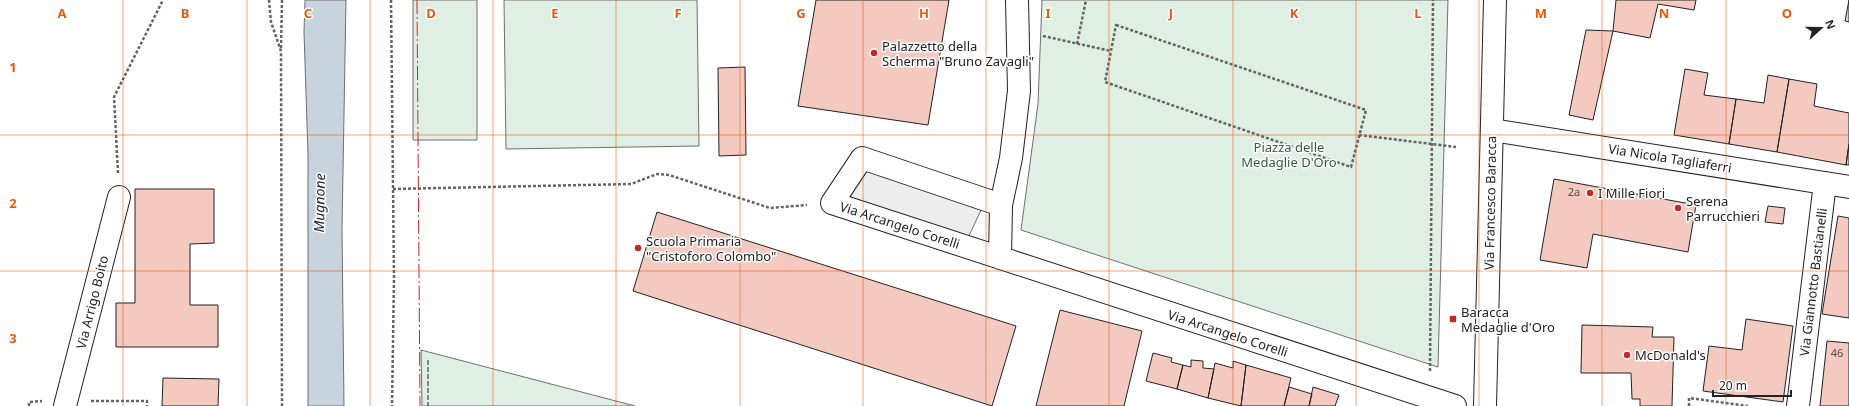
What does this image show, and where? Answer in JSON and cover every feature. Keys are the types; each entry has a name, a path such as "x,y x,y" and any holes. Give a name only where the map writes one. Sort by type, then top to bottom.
{"street":[{"path":"1000,258 1001,205 1011,158 1017,110 1018,0"},
{"name":"Via Francesco Baracca","path":"1485,406 1495,0"},
{"name":"Via Nicola Tagliaferri","path":"1492,130 1849,187"},
{"name":"Via Arcangelo Corelli","path":"1001,205 862,158 832,203 1455,406"},
{"name":"Via Giannotto Bastianelli","path":"1798,406 1826,183"},
{"name":"Via Arrigo Boito","path":"66,403 119,197"}],"path":[{"path":"119,197 114,97 163,0"},
{"path":"269,0 271,22 281,51"},
{"path":"282,0 282,406"},
{"path":"391,0 393,189 392,406"},
{"path":"1077,44 1086,0"},
{"path":"1430,375 1433,0"},
{"path":"1116,25 1366,110 1351,167 1105,82 1111,51 1116,25"},
{"path":"1039,35 1111,51"},
{"path":"1359,135 1456,147"},
{"path":"393,189 631,184 657,174 669,175 770,208 832,203"},
{"path":"1689,406 1689,398 1748,406"},
{"path":"66,403 147,400 147,406"}],"green space":[{"path":"413,0 477,0 477,140 413,140"},
{"path":"504,0 697,0 699,146 506,149"},
{"name":"Piazza delle Medaglie D'Oro","path":"1042,0 1448,0 1438,367 1021,230 1038,104"},
{"path":"421,350 635,406 422,406"}],"shaded area":[{"path":"864,166 982,208 966,242 844,199"}],"water":[{"name":"Mugnone","path":"305,0 346,0 342,228 344,406 308,406 308,154 304,32"}],"building":[{"name":"Palazzetto della Scherma \"Bruno Zavagli\"","path":"816,0 949,0 928,125 798,106"},
{"path":"1616,0 1696,0 1694,10 1658,4 1650,38 1613,31"},
{"path":"1849,0 1849,22 1845,21"},
{"path":"1586,30 1613,31 1593,120 1569,115"},
{"path":"745,67 746,155 719,156 718,68"},
{"path":"1685,69 1708,73 1704,95 1736,99 1729,144 1674,135"},
{"path":"1768,75 1789,79 1777,152 1729,144 1736,99 1764,103"},
{"path":"1789,79 1817,84 1814,106 1849,113 1849,144 1846,165 1777,152"},
{"path":"1849,144 1849,165 1846,165"},
{"path":"1554,179 1696,205 1688,252 1593,234 1587,268 1540,260"},
{"path":"135,189 214,189 214,243 190,244 190,305 218,305 218,347 116,347 116,303 135,303"},
{"path":"1768,206 1785,208 1783,224 1765,222"},
{"path":"657,212 1016,326 992,406 633,291"},
{"path":"1838,216 1849,218 1849,318 1822,314"},
{"path":"1060,310 1142,331 1124,406 1036,406"},
{"path":"1746,319 1793,326 1783,402 1703,391 1709,346 1742,350"},
{"name":"McDonald's","path":"1582,325 1653,327 1652,337 1674,337 1672,406 1640,406 1640,399 1632,399 1631,373 1581,373"},
{"path":"1827,341 1849,343 1849,406 1820,406"},
{"path":"1153,353 1172,358 1171,362 1183,365 1177,389 1146,381"},
{"path":"1191,360 1203,361 1203,368 1214,369 1208,398 1177,389 1183,365 1191,367"},
{"path":"1233,361 1246,365 1241,406 1208,398 1215,363 1233,368"},
{"path":"1246,365 1291,378 1284,406 1241,406"},
{"path":"163,378 219,379 218,406 162,406"},
{"path":"1289,387 1312,394 1309,406 1284,406"},
{"path":"1313,387 1339,395 1335,406 1309,406"}],"fence":[{"path":"428,360 428,406"}],"power":[{"path":"417,0 420,406"}],"place":[{"name":"Palazzetto della Scherma \"Bruno Zavagli\"","path":"874,53"},
{"name":"I Mille Fiori","path":"1590,193"},
{"name":"Serena Parrucchieri","path":"1678,208"},
{"name":"Scuola Primaria \"Cristoforo Colombo\"","path":"638,248"},
{"name":"Baracca Medaglie d'Oro","path":"1453,319"},
{"name":"McDonald's","path":"1627,355"}]}
